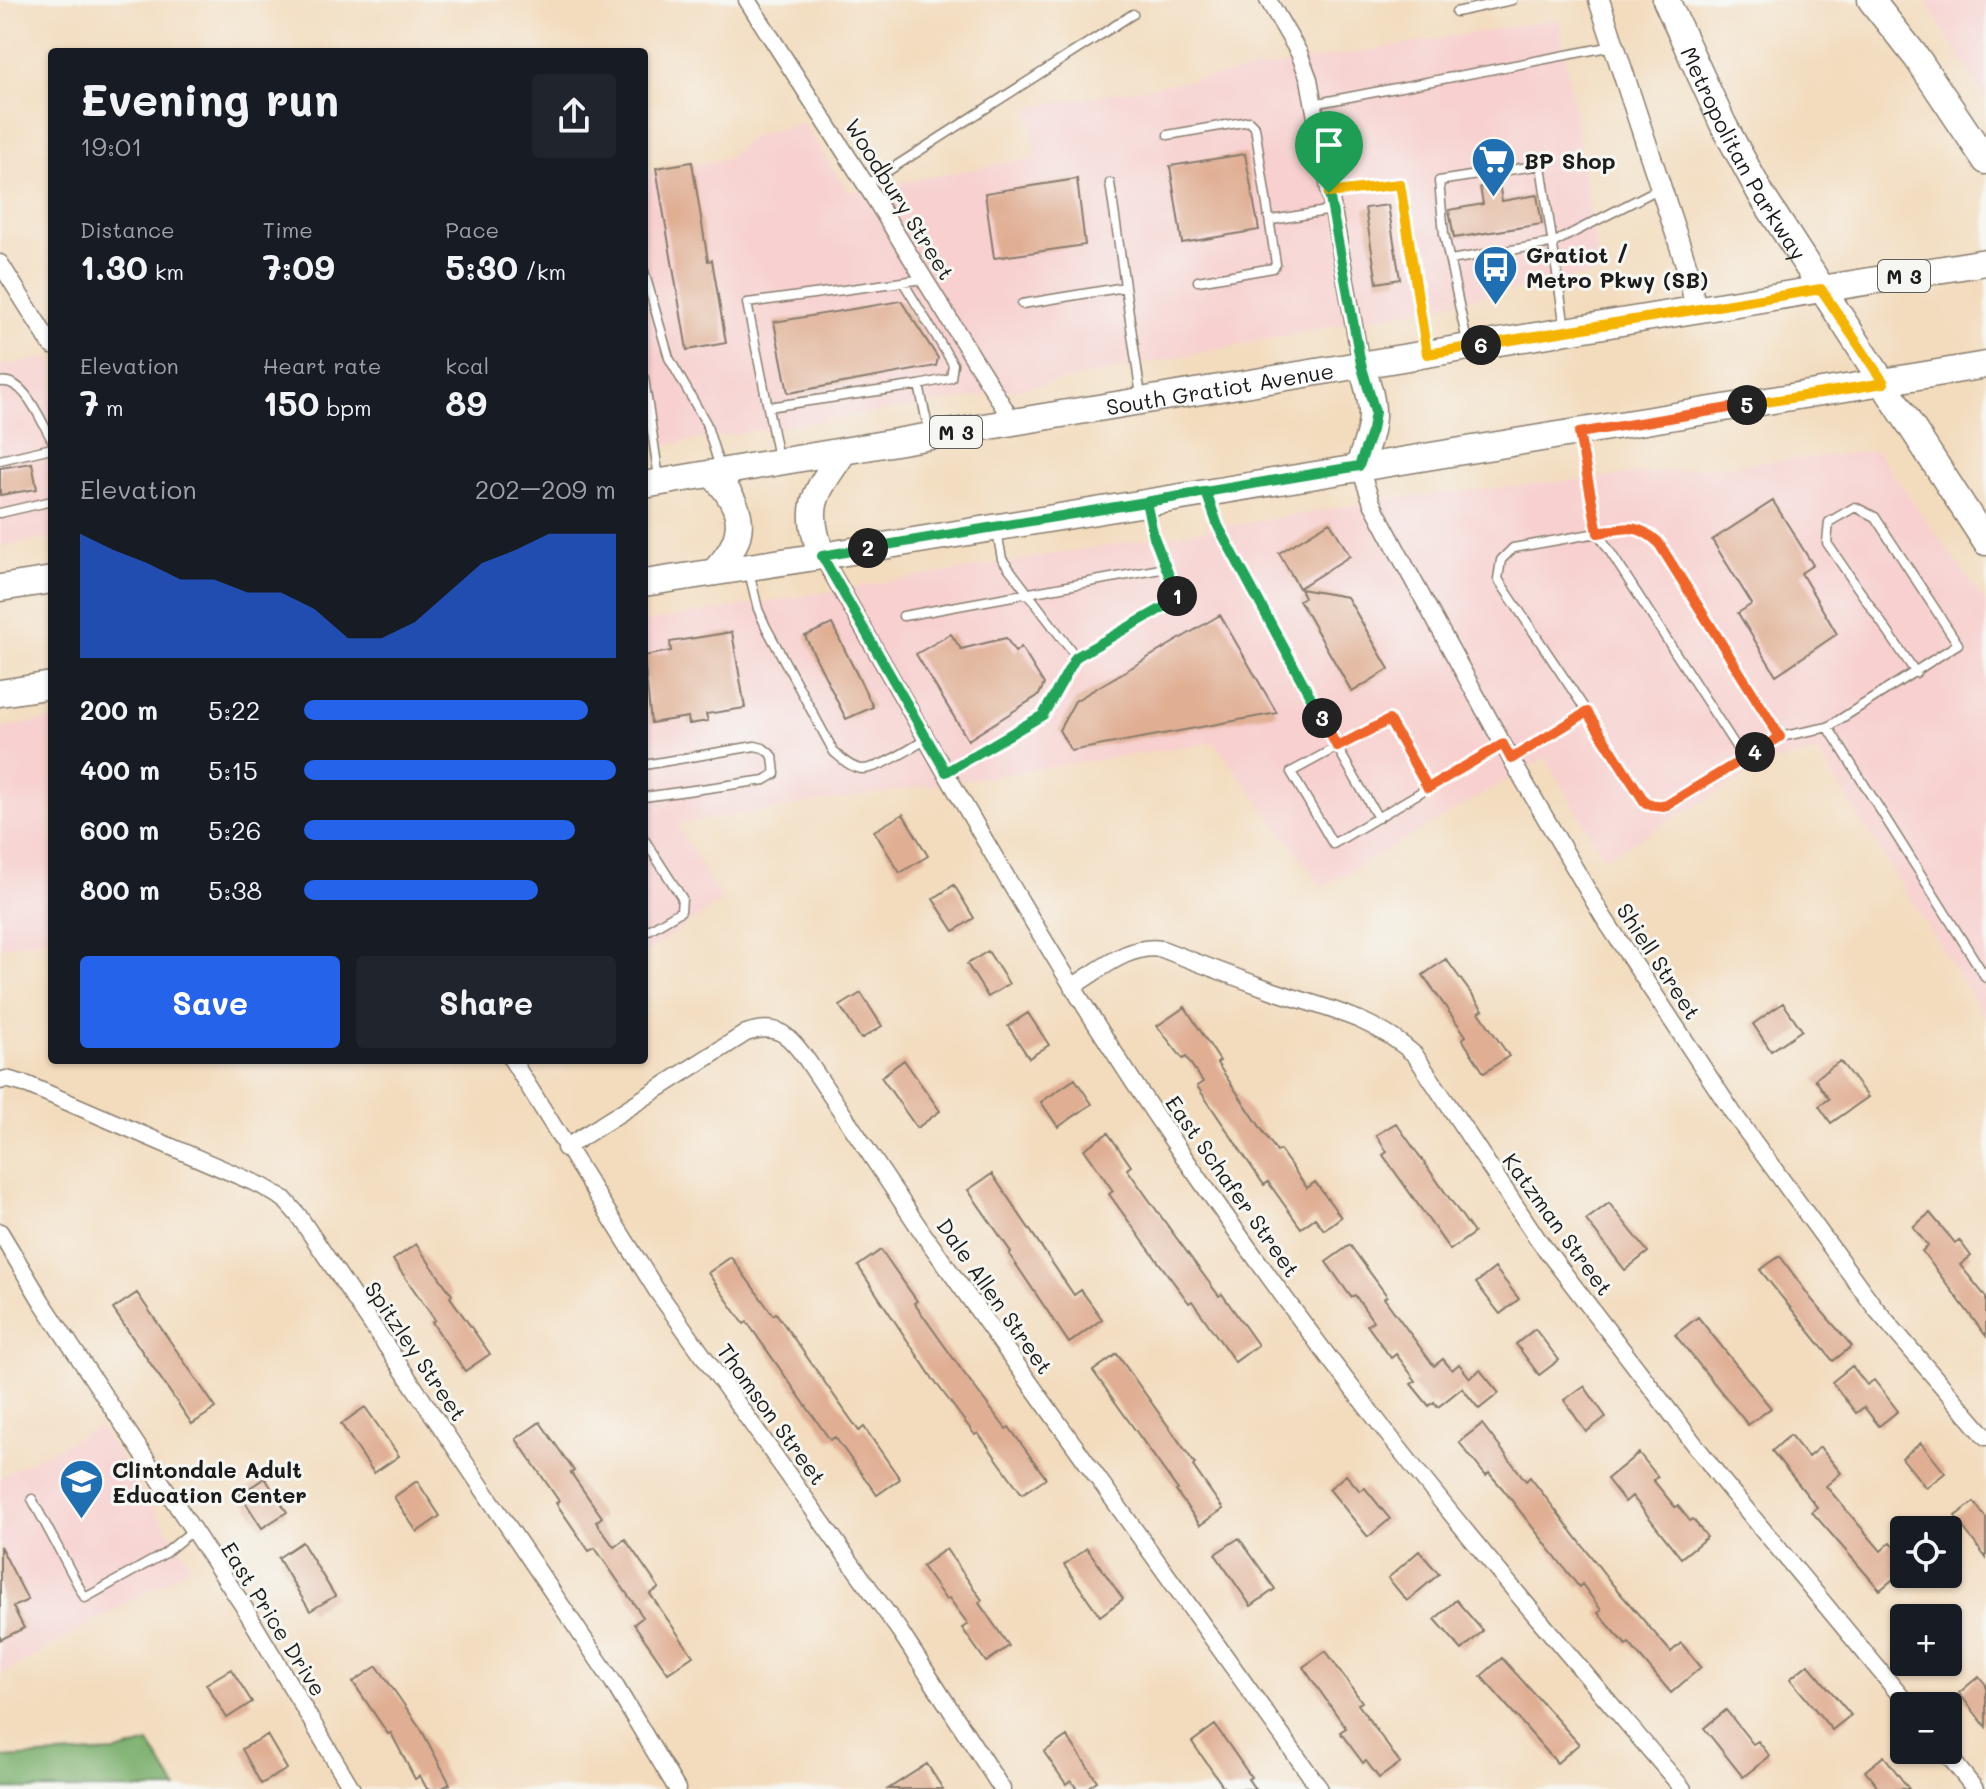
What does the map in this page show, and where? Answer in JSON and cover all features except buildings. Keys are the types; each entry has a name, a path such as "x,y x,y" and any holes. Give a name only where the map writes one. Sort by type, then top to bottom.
{"main road":[{"name":"Metropolitan Parkway","path":"1666,0 1723,124 1762,196 1986,542"},
{"path":"1871,0 1930,77 1986,161"},
{"name":"South Gratiot Avenue","path":"652,484 1986,262"},
{"path":"1359,466 1375,412 1361,364"},
{"path":"648,582 1986,365"},
{"path":"822,556 811,513 817,495 844,451"},
{"path":"714,572 729,557 740,521 737,505 717,474"},
{"path":"0,588 48,581"},
{"path":"0,693 48,686"}],"street":[{"name":"Woodbury Street","path":"747,0 1013,422"},
{"path":"1268,0 1305,66 1361,364"},
{"path":"1599,0 1687,267 1696,310"},
{"path":"0,263 48,340"},
{"name":"Shiell Street","path":"1359,466 1379,516 1511,759 1602,915 1733,1113 1876,1309 1986,1437"},
{"name":"East Schafer Street","path":"822,556 1073,986 1175,1143 1292,1309 1362,1401 1502,1574 1683,1789"},
{"name":"Katzman Street","path":"1073,986 1135,949 1149,946 1361,1019 1396,1037 1415,1055 1537,1238 1652,1389 1725,1484 1897,1692"},
{"name":"Dale Allen Street","path":"565,1148 746,1033 764,1027 780,1031 807,1060 924,1235 1320,1789"},
{"name":"Thomson Street","path":"514,1064 657,1291 899,1630 1002,1789"},
{"name":"Spitzley Street","path":"0,1081 6,1079 28,1085 262,1186 284,1199 307,1228 613,1682 677,1789"},
{"name":"East Price Drive","path":"0,1232 42,1302 242,1604 352,1789"},
{"path":"1955,1764 1975,1789"}],"lane":[{"path":"1456,12 1512,0"},
{"path":"866,185 1133,14"},
{"path":"1313,104 1614,46"},
{"path":"1168,135 1249,121 1253,123 1277,260 1273,268 1198,281"},
{"path":"1468,347 1444,234 1439,181 1541,165 1566,331"},
{"path":"1110,183 1141,401"},
{"path":"1272,220 1400,184 1427,354"},
{"path":"1450,260 1553,243 1661,188"},
{"path":"779,463 747,303 924,279"},
{"path":"768,407 951,378 953,364 903,282"},
{"path":"648,285 669,358 706,423 717,474"},
{"path":"1022,304 1125,287"},
{"path":"953,364 971,355"},
{"path":"0,382 7,380 16,384 48,433"},
{"path":"919,385 930,436"},
{"path":"648,427 652,484"},
{"path":"1579,433 1598,533 1744,759"},
{"path":"0,460 48,449"},
{"path":"1206,492 1218,526 1378,818"},
{"path":"0,513 48,502"},
{"path":"946,772 1043,715 1076,657 1178,599 1154,537 1146,502"},
{"path":"1780,737 1658,542 1645,530 1631,527 1513,548 1501,560 1498,579 1646,804 1665,806 1780,737 1828,727 1916,673 1958,644 1875,517 1855,507 1829,522 1827,543 1916,673"},
{"path":"996,527 1002,559 1076,657"},
{"path":"747,567 766,627 834,752 848,764 862,769 890,760 927,739"},
{"path":"903,616 1166,568"},
{"path":"1511,759 1587,712"},
{"path":"1428,788 1389,720 1291,772 1333,844 1503,744"},
{"path":"1828,727 1986,978"},
{"path":"648,764 755,746 773,756 775,774 765,780 648,796"},
{"path":"648,845 682,898 681,911 648,931"},
{"path":"32,1499 85,1598 164,1554 193,1530"}],"shaded area":[{"path":"1925,0 1986,0 1986,100"},
{"path":"1559,19 1600,273 978,397 648,447 648,173 727,159 753,136 803,123 848,192 1035,158 1029,107"},
{"path":"48,358 48,539 0,546 0,366"},
{"path":"1876,451 1986,603 1986,1019 1818,752 1771,762 1605,858 1545,758 1323,887 1214,742 677,824 722,900 648,951 648,621 1403,497"},
{"path":"48,720 48,939 0,947 0,728"},
{"name":"Clintondale Adult Education Center","path":"99,1426 192,1566 0,1675 0,1477"}],"green space":[{"path":"149,1743 177,1789 0,1789 0,1758 116,1752"}],"place":[{"name":"BP Shop","path":"1493,199"},
{"name":"Gratiot / Metro Pkwy (SB)","path":"1495,306"},
{"name":"Clintondale Adult Education Center","path":"81,1521"}],"route":[{"path":"1329,193 1361,364 1375,412 1359,466 1146,502 1154,537 1178,599 1076,657 1043,715 946,772 822,556 1092,511 1146,502 1206,492 1218,526 1337,747 1389,720 1428,788 1503,744 1511,759 1587,712 1646,804 1665,806 1780,737 1658,542 1645,530 1631,527 1598,533 1579,433 1884,383 1821,289 1427,354 1400,184 1329,193"}]}
